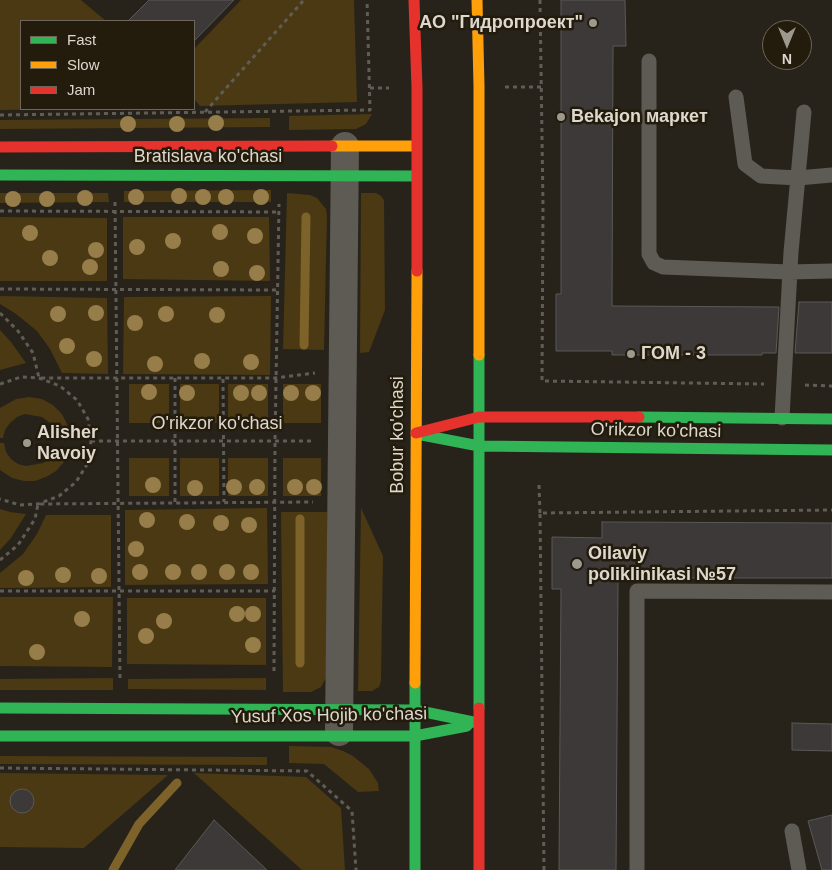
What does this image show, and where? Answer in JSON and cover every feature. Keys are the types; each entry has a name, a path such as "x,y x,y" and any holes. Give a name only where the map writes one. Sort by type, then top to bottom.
{"main road":[{"name":"Bobur ko'chasi","path":"414,0 417,72 414,870"},
{"path":"478,0 478,870"},
{"name":"Bratislava ko'chasi","path":"0,147 416,146"},
{"name":"Bratislava ko'chasi","path":"0,175 278,174 416,176"},
{"name":"O'rikzor ko'chasi","path":"416,433 479,417 832,419"},
{"name":"O'rikzor ko'chasi","path":"416,433 479,446 832,450"},
{"name":"Yusuf Xos Hojib ko'chasi","path":"0,708 121,709 339,723 415,736 478,724"},
{"name":"Yusuf Xos Hojib ko'chasi","path":"0,736 339,723 415,710 478,724"}],"street":[{"path":"339,723 345,146"}],"lane":[{"path":"649,61 649,254 654,263 662,267 789,272 832,271"},
{"path":"736,97 745,164 761,176 798,178 832,175"},
{"path":"782,418 789,272 804,112"},
{"path":"637,870 637,590 832,592"},
{"path":"792,832 799,870"}],"path":[{"path":"204,112 304,0"},
{"path":"0,115 370,110 368,0"},
{"path":"540,0 544,205 542,381 832,386"},
{"path":"479,86 542,87"},
{"path":"274,671 278,174"},
{"path":"115,175 121,709"},
{"path":"0,211 279,212"},
{"path":"0,289 276,290"},
{"path":"0,314 18,331 33,353 39,378"},
{"path":"0,384 21,377 223,379 276,378 317,373"},
{"path":"38,504 59,496 76,482 88,463 91,441 88,419 77,400 60,386 39,378"},
{"path":"174,378 174,502"},
{"path":"223,379 224,502"},
{"name":"O'rikzor ko'chasi","path":"91,441 342,441"},
{"path":"539,485 544,870"},
{"path":"0,499 20,505 314,502"},
{"path":"0,560 18,545 35,520 38,504"},
{"path":"540,513 832,510"},
{"path":"0,591 275,592"},
{"path":"0,768 308,772 352,811 356,870"}],"shaded area":[{"path":"0,0 81,0 105,20 20,20 20,110 0,110"},
{"path":"241,0 354,0 357,102 200,106 195,100 195,48"},
{"path":"372,114 366,124 356,129 289,130 289,116"},
{"path":"270,118 270,127 0,129 0,120"},
{"path":"271,190 271,202 124,202 124,191"},
{"path":"0,193 108,193 109,202 0,203"},
{"path":"287,193 310,195 317,198 326,209 324,350 283,349"},
{"path":"361,193 376,193 384,200 385,310 369,352 360,353"},
{"path":"0,217 107,218 107,281 0,281"},
{"path":"123,217 269,217 270,281 123,279"},
{"path":"0,296 107,298 108,374 62,373 50,349 37,331 0,304"},
{"path":"271,296 270,375 123,374 124,297"},
{"path":"0,330 11,342 26,363 0,370"},
{"path":"129,384 169,384 169,423 129,423"},
{"path":"180,384 219,384 219,423 180,423"},
{"path":"228,384 268,384 268,423 228,423"},
{"path":"283,384 321,384 321,423 283,423"},
{"path":"29,397 42,399 53,405 62,414 68,426 53,429 49,422 42,417 25,414 17,417 10,423 5,430 3,438 0,438 0,408 16,399"},
{"path":"0,443 4,443 6,452 11,459 18,464 26,466 43,463 50,458 54,450 69,451 64,462 56,471 35,481 24,481 12,478 0,470"},
{"path":"129,458 169,458 169,496 129,496"},
{"path":"180,458 219,458 219,496 180,496"},
{"path":"228,458 268,458 268,496 228,496"},
{"path":"283,458 321,458 321,496 283,496"},
{"path":"267,508 268,584 125,585 125,510"},
{"path":"361,508 383,556 381,681 379,687 372,691 358,691"},
{"path":"0,509 26,514 11,538 0,550"},
{"path":"281,512 327,512 327,676 321,687 311,692 283,692"},
{"path":"46,515 111,515 111,587 0,588 0,573 23,554 37,534"},
{"path":"0,597 113,597 112,667 0,666"},
{"path":"127,598 266,598 266,665 127,664"},
{"path":"113,678 113,690 0,690 0,679"},
{"path":"266,678 266,690 128,689 128,679"},
{"path":"289,746 331,747 353,756 369,769 378,783 379,791 358,792 324,764 289,763"},
{"path":"0,756 267,757 267,765 0,764"},
{"path":"0,773 168,775 84,848 0,847"},
{"path":"194,773 306,777 341,808 345,870 302,870"}],"building":[{"path":"149,0 234,0 195,40 195,20 129,20"},
{"path":"561,0 625,0 626,46 613,46 612,306 779,307 776,353 762,353 762,355 612,355 612,351 556,351 556,294 561,294"},
{"path":"799,302 832,302 832,353 795,353"},
{"path":"602,522 832,523 832,578 618,578 616,870 559,870 561,589 552,589 552,537 602,538"},
{"path":"792,723 832,724 832,751 792,750"},
{"path":"22,789 31,792 34,801 31,810 22,813 13,810 10,801 13,792"},
{"path":"832,815 832,870 822,870 808,821"},
{"path":"214,820 267,870 175,870"}],"waterway":[{"path":"304,345 306,217"},
{"path":"300,519 300,663"},
{"path":"113,870 139,824 177,783"}],"traffic: fast":[{"path":"0,175 416,176"},
{"path":"479,355 479,708"},
{"path":"639,417 832,419"},
{"path":"422,435 479,446 832,450"},
{"path":"415,683 415,870"},
{"path":"0,708 415,710 478,723"},
{"path":"0,736 415,736 467,726"}],"traffic: slow":[{"path":"477,0 479,86 479,355"},
{"path":"332,146 416,146"},
{"path":"415,683 417,271"}],"traffic: jam":[{"path":"414,0 417,88 417,271"},
{"path":"0,147 332,146"},
{"path":"416,433 479,417 639,417"},
{"path":"479,708 479,870"}],"place":[{"name":"АО \"Гидропроект\"","path":"593,23"},
{"name":"Bekajon маркет","path":"561,117"},
{"name":"ГОМ - 3","path":"631,354"},
{"name":"Alisher Navoiy","path":"27,443"},
{"name":"Oilaviy poliklinikasi №57","path":"577,564"}]}
